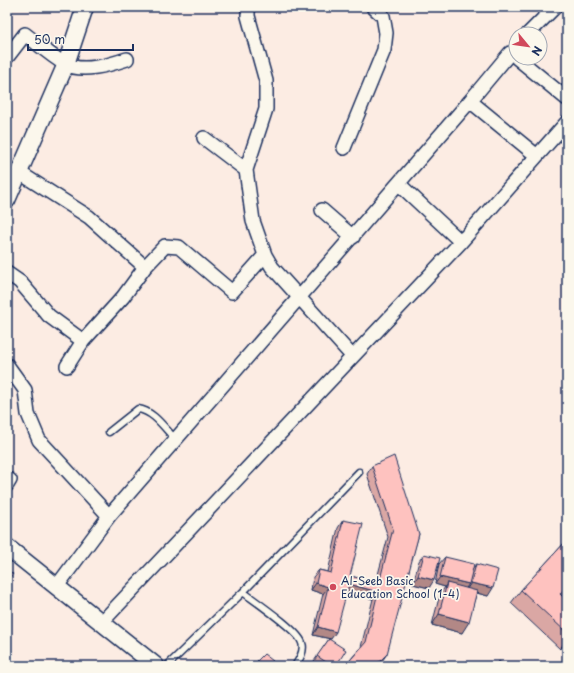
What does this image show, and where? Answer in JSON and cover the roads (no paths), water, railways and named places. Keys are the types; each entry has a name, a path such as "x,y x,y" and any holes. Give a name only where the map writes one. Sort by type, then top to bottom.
{"street":[{"path":"7,200 66,64 86,7"},
{"path":"248,7 248,16 266,81 266,109 246,170 253,221 265,255 272,267 299,299 352,356"},
{"path":"344,148 384,50 386,33 383,16 373,7"},
{"path":"536,26 555,7"},
{"path":"7,56 25,34 66,64 85,68 110,65 127,59"},
{"path":"57,586 109,516 470,101 508,61"},
{"path":"529,66 567,99"},
{"path":"470,101 537,156"},
{"path":"102,622 461,242 567,122"},
{"path":"204,138 246,170"},
{"path":"20,173 89,217 145,267"},
{"path":"399,184 461,242"},
{"path":"322,210 352,237"},
{"path":"67,366 83,341 122,297 145,267 165,246 179,247 232,292 265,255"},
{"path":"7,273 20,282 49,316 83,341"},
{"path":"7,365 25,390 28,414 39,440 109,516"},
{"path":"7,547 156,666"}],"lane":[{"path":"109,432 138,409 145,410 153,416 176,440"},
{"path":"167,666 243,592 359,472"},
{"path":"243,592 295,632 303,643 301,655 295,666"}],"place":[{"name":"Al-Seeb Basic Education School (1-4)","path":"333,587"}]}
